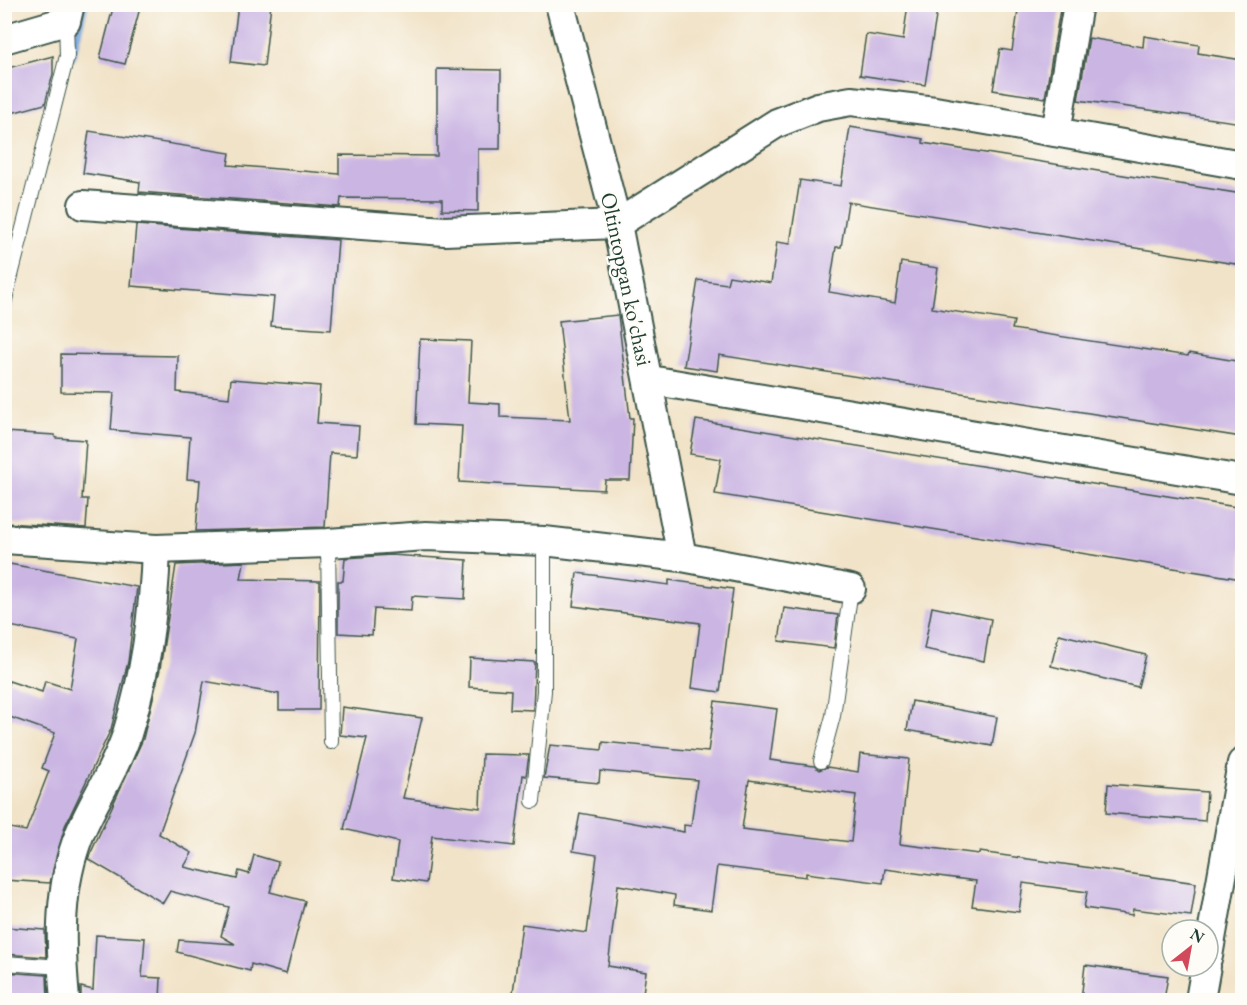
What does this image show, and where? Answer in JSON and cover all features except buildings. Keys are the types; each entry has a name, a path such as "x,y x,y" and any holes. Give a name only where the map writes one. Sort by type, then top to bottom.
{"street":[{"name":"Oltintopgan ko'chasi","path":"560,4 617,224 650,380 682,557"},
{"path":"1056,132 1078,4"},
{"path":"4,39 68,13"},
{"path":"83,205 445,231 617,224 777,123 818,106 850,101 935,111 1242,165"},
{"path":"650,380 1242,480"},
{"path":"4,539 156,549 328,543 426,536 544,541 682,557 851,589"},
{"path":"65,1000 62,967 66,879 80,835 126,736 143,672 154,610 156,549"},
{"path":"1215,918 1242,763"},
{"path":"1200,1000 1204,978"}],"lane":[{"path":"4,303 67,56 68,13"},
{"path":"533,801 544,691 544,541"},
{"path":"328,543 331,742"},
{"path":"822,761 833,716 851,589"},
{"path":"4,963 62,967"}],"waterway":[{"path":"71,57 84,4"},
{"path":"4,315 9,297"}]}
